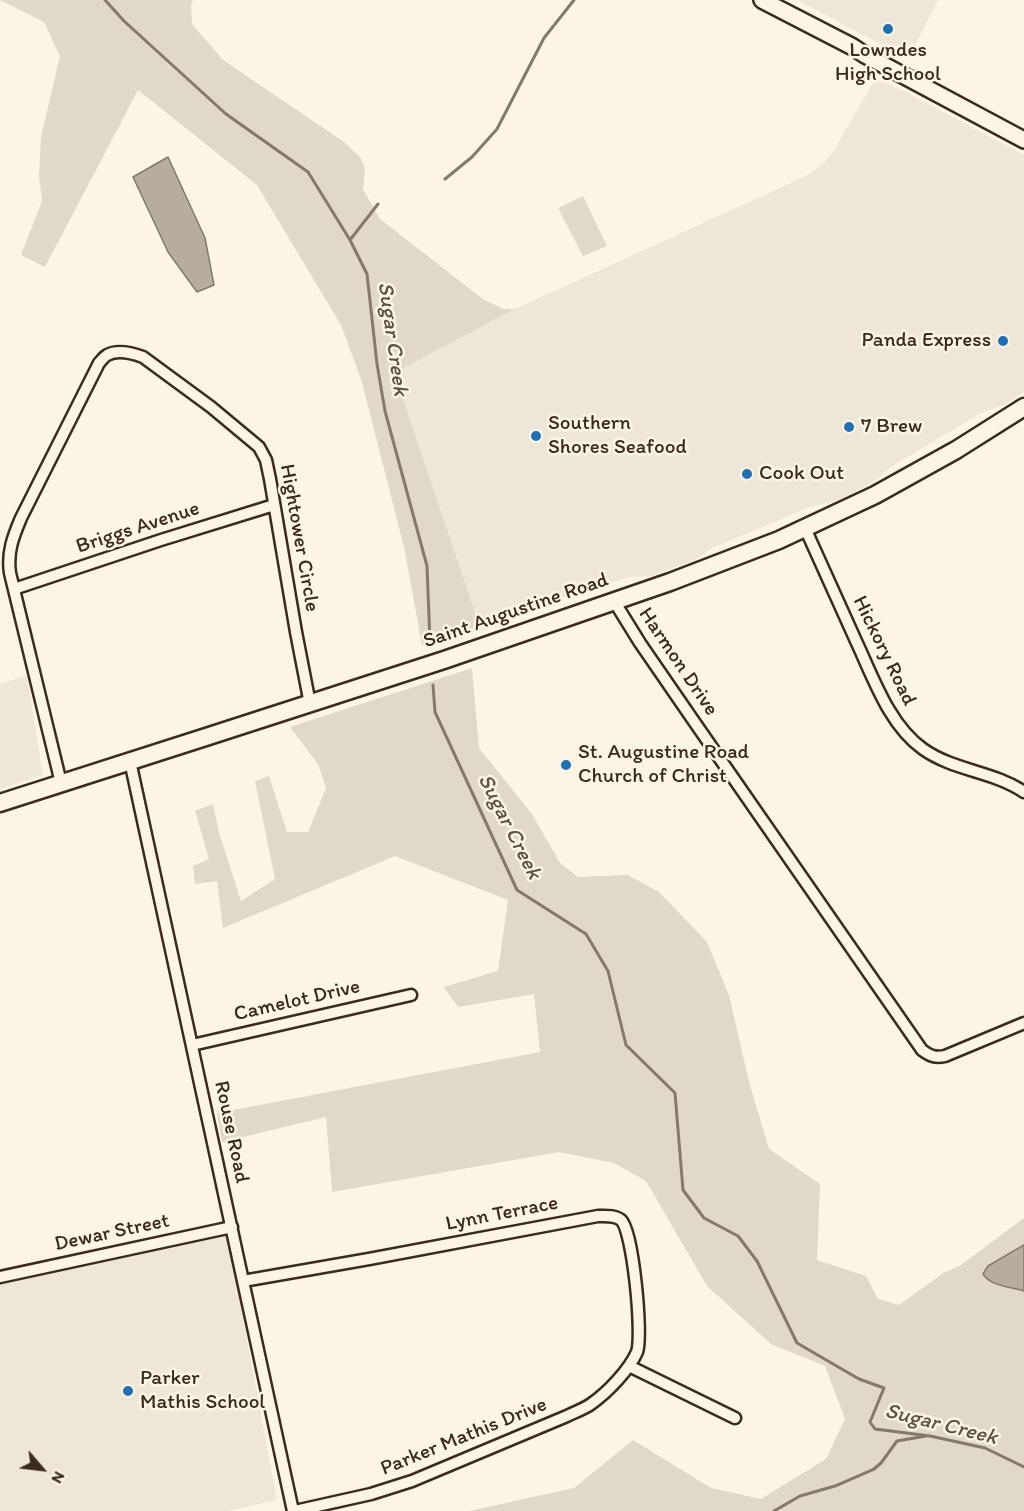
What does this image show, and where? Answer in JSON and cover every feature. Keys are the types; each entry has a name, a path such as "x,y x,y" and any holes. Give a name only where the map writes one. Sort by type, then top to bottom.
{"main road":[{"name":"Saint Augustine Road","path":"0,803 310,704 670,582 779,540 875,495 956,450 1024,407"}],"street":[{"path":"762,0 854,47 1024,140"},
{"name":"Hightower Circle","path":"61,783 14,589 9,553 12,538 21,518 94,372 106,355 120,352 143,357 184,386 259,447 266,460 310,704"},
{"name":"Briggs Avenue","path":"14,589 274,505"},
{"name":"Hickory Road","path":"805,528 860,649 898,724 915,743 934,756 1012,784 1024,792"},
{"name":"Harmon Drive","path":"614,601 640,643 922,1050 936,1058 945,1056 1024,1023"},
{"name":"Rouse Road","path":"130,761 294,1511"},
{"name":"Camelot Drive","path":"192,1045 411,995"},
{"name":"Lynn Terrace","path":"243,1281 598,1216 609,1216 620,1220 626,1228 638,1300 637,1351 629,1366"},
{"name":"Dewar Street","path":"0,1277 232,1227"},
{"path":"629,1366 735,1418"},
{"name":"Parker Mathis Drive","path":"294,1511 372,1494 412,1481 567,1416 591,1404 609,1390 629,1366"}],"shaded area":[{"path":"0,0 193,0 192,24 223,60 344,142 361,158 365,169 363,189 380,219 484,300 504,309 515,309 394,373 480,626 422,645 404,547 361,379 341,325 257,185 138,90 45,267 21,255 42,201 39,176 41,137 60,56 44,22"},
{"name":"Lowndes High School","path":"798,0 938,0 908,59"},
{"path":"875,79 906,92 1024,155 1024,392 1006,404 981,413 891,467 872,483 838,500 810,507 712,548 693,561 651,576 629,577 532,608 510,622 482,631 394,373 515,309 806,176 824,163 833,152"},
{"path":"168,157 205,238 214,285 197,292 168,252 133,177"},
{"path":"583,196 607,246 583,256 558,208"},
{"path":"472,668 479,748 532,814 560,863 578,877 628,875 659,892 707,942 729,995 749,1082 769,1149 820,1184 817,1260 866,1276 878,1299 899,1305 942,1274 961,1265 1024,1218 1024,1511 469,1511 574,1488 633,1440 711,1488 761,1499 826,1459 845,1419 825,1366 771,1344 707,1286 646,1181 614,1163 559,1152 332,1192 326,1117 222,1142 217,1113 540,1052 534,994 458,1007 444,987 498,971 508,900 395,856 223,928 217,881 195,884 193,866 209,859 195,811 213,804 219,833 241,901 275,879 255,781 269,776 287,832 308,832 326,788 318,764 290,727"},
{"path":"27,675 43,775 0,789 0,684"},
{"name":"Parker Mathis School","path":"227,1234 277,1500 228,1511 0,1511 0,1283"},
{"path":"1024,1245 1024,1291 996,1284 986,1278 983,1274 988,1266"}],"waterway":[{"name":"Sugar Creek","path":"105,0 124,21 226,114 308,172 350,240 367,274 377,364 385,411 427,566 430,643"},
{"path":"445,179 472,157 497,129 544,38 574,0"},
{"path":"350,240 378,204"},
{"name":"Sugar Creek","path":"433,685 435,712 517,890 586,934 608,971 626,1045 675,1093 683,1190 704,1218 738,1236 757,1261 797,1343 859,1379 884,1388 870,1422 875,1429 930,1436 985,1448 1024,1467"},
{"path":"774,1511 800,1496 835,1486 874,1469 897,1441 926,1436"}],"place":[{"name":"Lowndes High School","path":"888,29"},
{"name":"Panda Express","path":"1003,341"},
{"name":"7 Brew","path":"849,427"},
{"name":"Southern Shores Seafood","path":"536,436"},
{"name":"Cook Out","path":"747,474"},
{"name":"St. Augustine Road Church of Christ","path":"566,765"},
{"name":"Parker Mathis School","path":"128,1391"}]}
